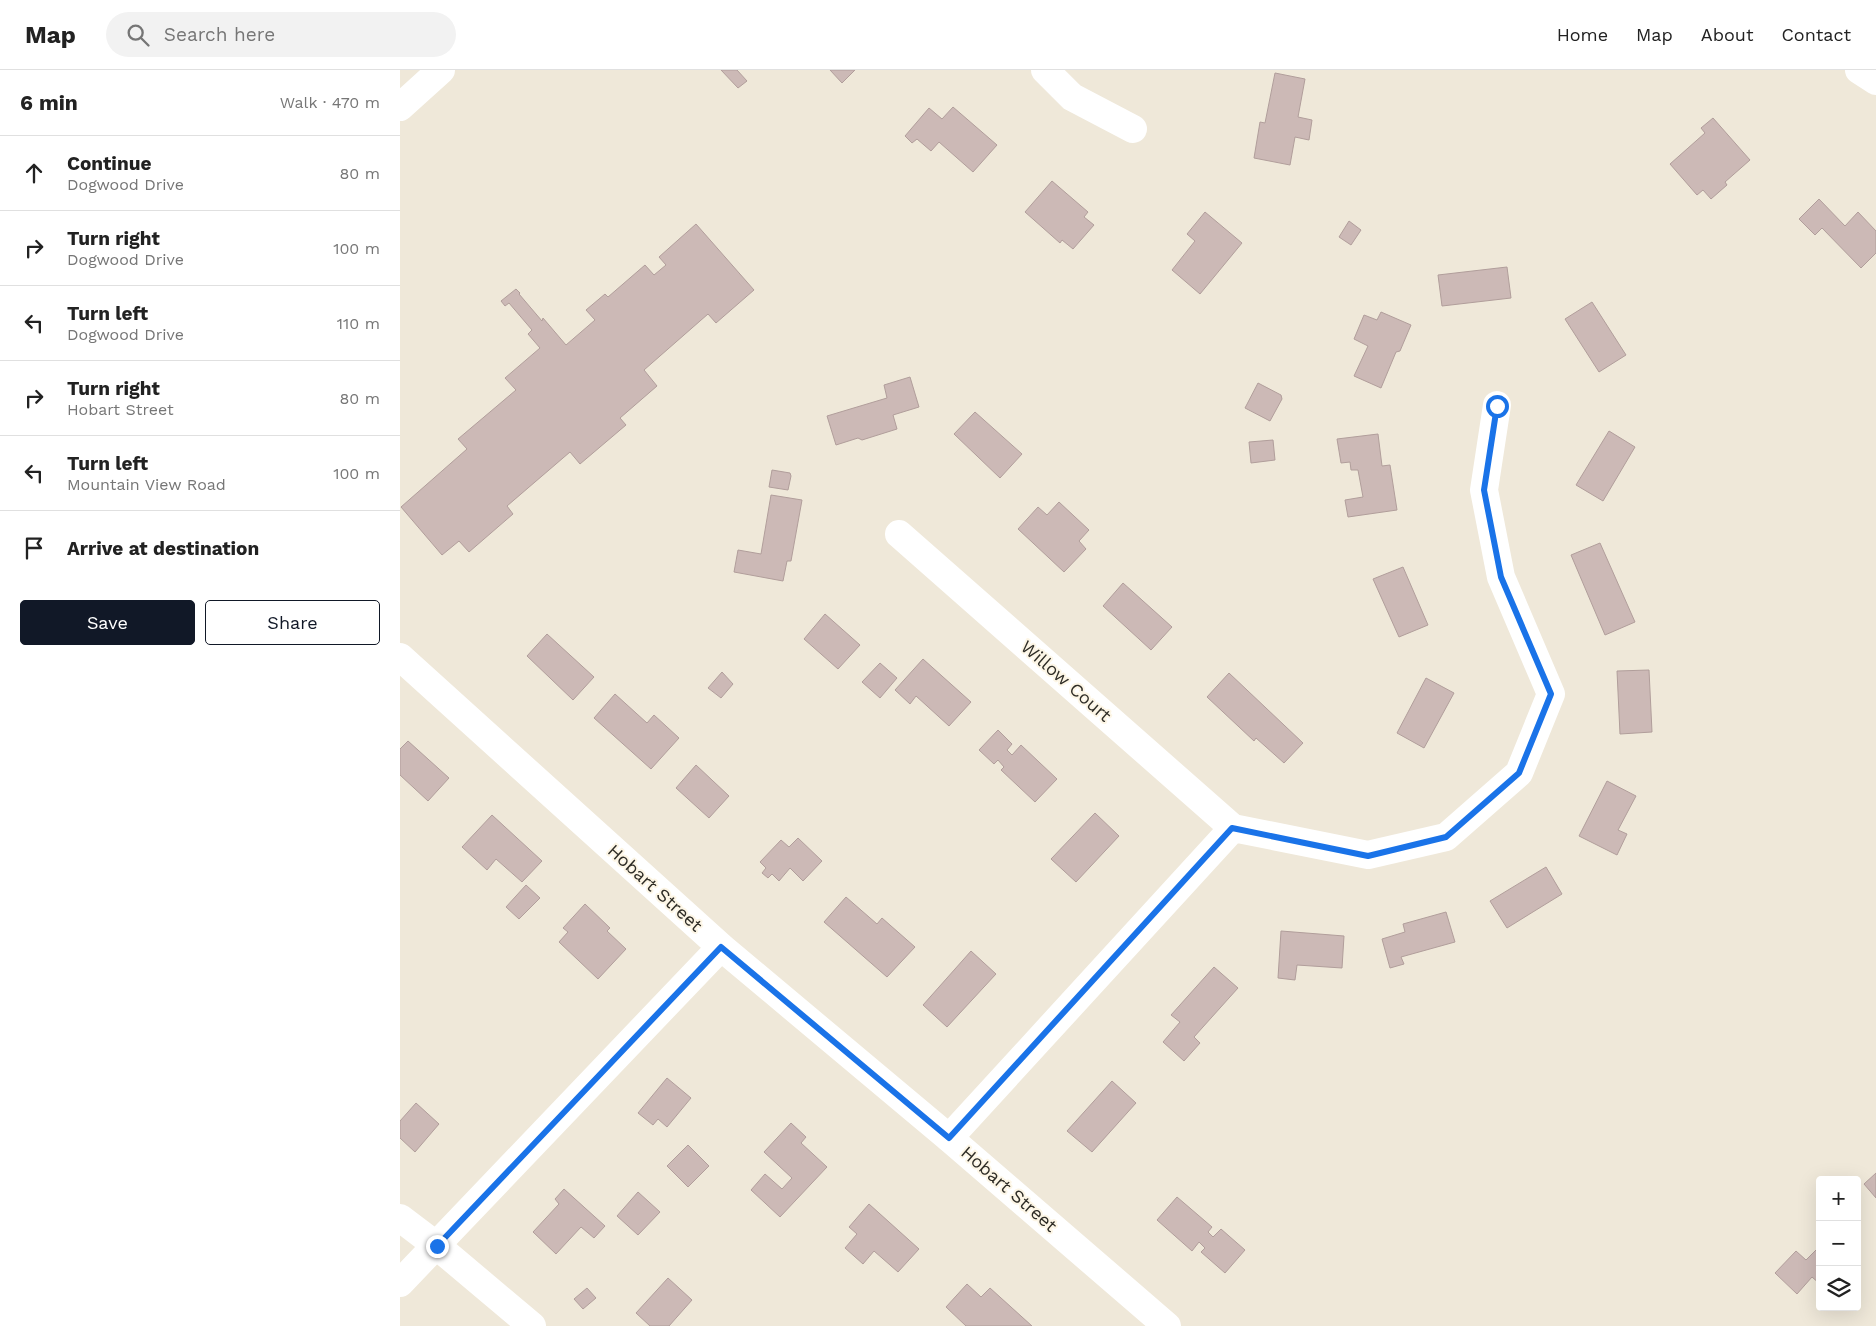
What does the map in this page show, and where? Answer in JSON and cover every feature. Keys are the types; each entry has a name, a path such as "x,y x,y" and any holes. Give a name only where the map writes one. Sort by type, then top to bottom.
{"street":[{"path":"400,107 442,70"},
{"path":"1045,70 1072,97 1133,129"},
{"path":"1859,70 1876,81"},
{"path":"949,1138 1232,828 1368,856 1446,837 1519,773 1551,694 1501,577 1484,490 1497,406"},
{"name":"Willow Court","path":"899,534 1232,828"},
{"name":"Hobart Street","path":"400,657 721,947 949,1138 1167,1326"},
{"path":"400,1283 721,947"},
{"path":"400,1218 437,1246 532,1326"}],"building":[{"path":"721,70 737,70 747,81 738,88"},
{"path":"830,70 855,70 842,83"},
{"path":"1275,73 1305,79 1298,117 1312,120 1309,140 1295,137 1290,165 1254,158 1260,122 1265,123"},
{"path":"953,107 997,145 973,172 939,142 931,151 917,139 912,143 905,136 929,108 942,119"},
{"path":"1713,118 1750,160 1725,182 1727,185 1711,199 1703,190 1697,195 1670,164 1705,133 1701,128"},
{"path":"1052,181 1088,212 1084,217 1094,225 1073,249 1062,240 1060,243 1025,212"},
{"path":"1819,199 1845,226 1858,212 1876,231 1876,253 1861,268 1822,228 1815,235 1799,219"},
{"path":"1205,212 1242,243 1200,294 1172,270 1195,241 1187,234"},
{"path":"1349,221 1361,230 1351,245 1339,237"},
{"path":"696,224 754,290 716,323 708,314 644,370 657,386 620,418 626,425 580,464 570,452 507,506 513,514 469,552 459,541 442,555 401,507 467,449 458,439 516,390 505,378 540,348 528,334 532,330 509,303 505,306 501,301 516,289 542,321 543,318 566,345 595,320 586,310 605,294 608,297 645,265 654,275 666,265 659,257"},
{"path":"1507,267 1511,298 1442,306 1438,275"},
{"path":"1592,302 1626,355 1599,372 1565,319"},
{"path":"1381,312 1411,325 1400,351 1396,352 1381,388 1354,376 1368,346 1354,339 1364,315 1377,320"},
{"path":"910,377 919,407 893,415 897,429 862,440 858,438 836,445 827,416 887,398 884,385"},
{"path":"1258,383 1281,395 1282,399 1270,421 1245,408"},
{"path":"975,412 1022,454 1000,478 954,434"},
{"path":"1609,431 1635,447 1603,501 1576,485"},
{"path":"1378,434 1382,466 1390,465 1397,510 1348,517 1345,500 1363,497 1358,470 1351,470 1350,462 1341,463 1337,439"},
{"path":"1273,440 1275,460 1251,463 1249,442"},
{"path":"772,470 790,473 788,490 769,487"},
{"path":"771,495 802,500 791,561 787,561 783,581 734,572 738,550 761,554"},
{"path":"1059,502 1089,530 1079,541 1086,549 1064,572 1018,529 1038,507 1047,515"},
{"path":"1600,543 1635,622 1605,635 1571,555"},
{"path":"1403,567 1428,625 1399,637 1373,579"},
{"path":"1123,583 1172,627 1151,650 1103,606"},
{"path":"825,614 860,645 838,669 804,639"},
{"path":"547,634 594,677 573,700 527,656"},
{"path":"923,659 971,702 949,726 916,696 910,704 895,690"},
{"path":"880,663 897,678 880,698 862,682"},
{"path":"1649,670 1652,732 1620,734 1617,671"},
{"path":"722,672 733,684 721,698 708,688"},
{"path":"1229,673 1303,743 1284,763 1256,738 1254,741 1207,697"},
{"path":"1426,678 1454,693 1424,748 1397,733"},
{"path":"615,694 647,723 654,715 679,738 651,769 594,718"},
{"path":"998,730 1012,744 1007,750 1012,755 1021,745 1057,779 1035,802 1001,770 1004,767 998,760 994,764 979,750"},
{"path":"408,741 449,778 428,801 400,775 400,749"},
{"path":"696,765 729,796 709,818 676,788"},
{"path":"1607,781 1636,796 1618,830 1627,834 1617,855 1579,836"},
{"path":"1095,813 1119,836 1076,882 1051,859"},
{"path":"492,815 542,861 522,882 496,859 487,870 462,847"},
{"path":"798,838 822,861 803,881 790,868 779,881 772,874 768,878 762,873 766,868 760,862 781,840 789,847"},
{"path":"1546,867 1562,894 1507,928 1490,901"},
{"path":"526,885 540,898 519,919 506,907"},
{"path":"846,897 877,924 882,918 915,947 887,977 824,922"},
{"path":"585,904 610,928 607,931 626,949 598,979 559,942 568,932 563,928"},
{"path":"1446,912 1455,942 1401,957 1404,964 1390,968 1382,939 1405,932 1403,924"},
{"path":"1281,931 1344,936 1342,968 1297,965 1295,980 1278,978"},
{"path":"971,951 996,974 947,1027 923,1005"},
{"path":"1214,967 1238,988 1194,1037 1200,1043 1184,1061 1163,1042 1180,1022 1171,1015"},
{"path":"667,1078 691,1098 667,1127 658,1119 653,1125 638,1113"},
{"path":"1112,1081 1136,1103 1092,1152 1067,1131"},
{"path":"416,1103 439,1124 415,1152 400,1138 400,1121"},
{"path":"791,1123 806,1137 801,1143 827,1167 780,1217 751,1190 765,1174 782,1189 792,1178 764,1152"},
{"path":"688,1145 709,1166 688,1187 667,1166"},
{"path":"1876,1173 1876,1198 1864,1184"},
{"path":"564,1189 605,1226 594,1238 581,1227 556,1254 533,1232 559,1204 555,1199"},
{"path":"638,1192 660,1212 638,1235 617,1216"},
{"path":"1177,1197 1212,1227 1208,1232 1213,1237 1221,1229 1245,1250 1225,1273 1201,1252 1205,1248 1199,1242 1192,1251 1157,1220"},
{"path":"869,1204 919,1249 898,1272 874,1251 863,1264 845,1248 857,1234 849,1227"},
{"path":"1816,1250 1816,1280 1812,1277 1797,1294 1775,1273 1796,1251 1806,1260"},
{"path":"668,1278 692,1300 669,1326 650,1326 636,1313"},
{"path":"967,1284 981,1297 990,1288 1032,1326 966,1326 946,1307"},
{"path":"587,1288 596,1298 583,1309 574,1299"}],"route":[{"path":"437,1246 721,947 949,1138 1232,828 1368,856 1446,837 1519,773 1551,694 1501,577 1484,490 1497,406"}]}
